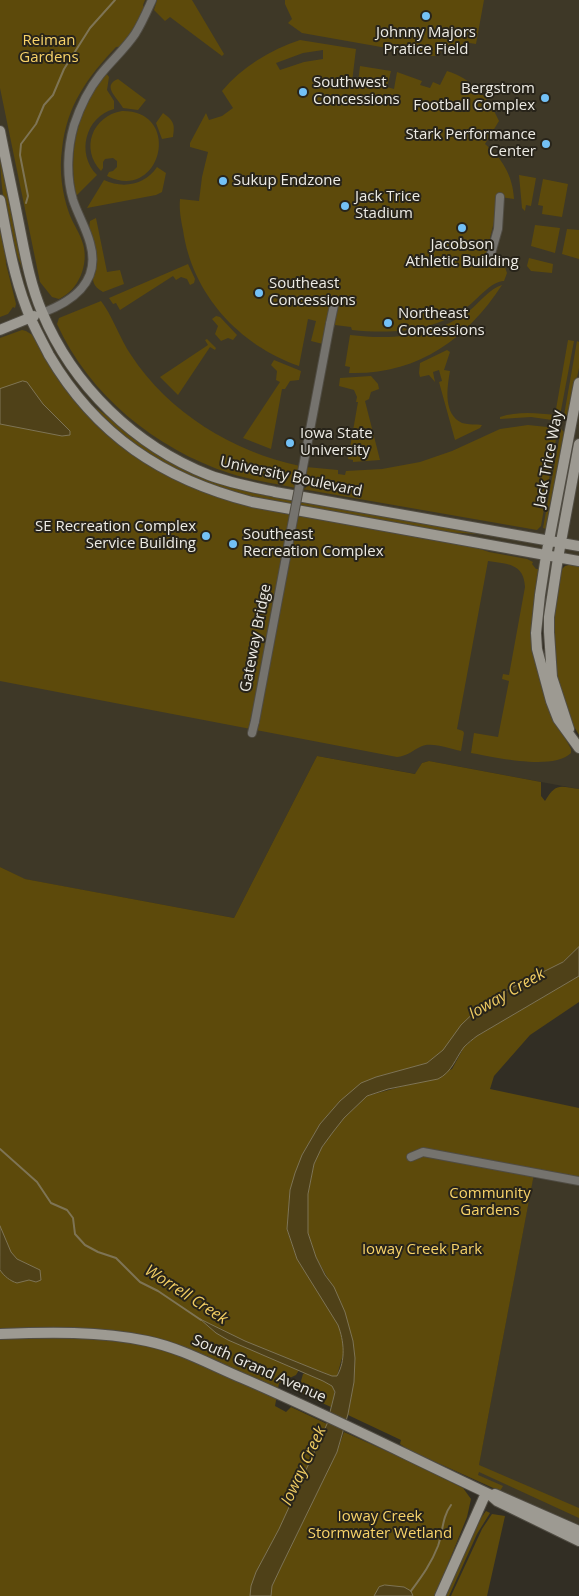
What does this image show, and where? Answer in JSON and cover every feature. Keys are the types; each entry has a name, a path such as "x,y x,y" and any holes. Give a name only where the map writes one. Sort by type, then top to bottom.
{"main road":[{"name":"University Boulevard","path":"0,132 27,266 42,313 63,352 98,400 118,419 144,439 191,467 217,478 252,487 579,546"},
{"name":"University Boulevard","path":"0,200 14,270 30,318 46,348 71,390 108,430 136,452 184,480 206,489 252,502 579,562"},
{"path":"0,330 42,313"},
{"name":"Jack Trice Way","path":"570,734 558,719 551,701 537,649 538,612 546,556 579,383"},
{"name":"Jack Trice Way","path":"570,734 555,691 550,662 549,617 579,444"},
{"path":"570,734 579,748"},
{"name":"South Grand Avenue","path":"3,1334 91,1334 131,1338 172,1348 280,1394 398,1449 488,1493 497,1501 579,1541"},
{"path":"440,1596 488,1493"},
{"name":"South Grand Avenue","path":"488,1493 500,1495 579,1531"}],"street":[{"path":"42,313 67,303 79,293 88,278 92,263 91,245 73,200 69,179 70,145 77,116 91,86 135,34 152,0"},
{"path":"489,261 498,229 500,197"},
{"name":"Gateway Bridge","path":"252,733 334,305"},
{"path":"411,1157 423,1152 579,1181"}],"shaded area":[{"name":"Iowa State University","path":"0,0 579,0 579,561 546,556 536,633 579,748 579,789 429,761 422,763 416,774 317,756 234,918 24,879 0,867"},
{"path":"533,1178 579,1185 579,1528 476,1480"}],"green space":[{"name":"Reiman Gardens","path":"0,0 145,0 143,5 146,12 126,46 116,47 87,81 68,119 62,149 62,181 69,213 83,244 85,260 77,283 66,295 59,299 52,297 40,282 0,88"},
{"path":"157,0 192,0 224,54 222,56 170,17 165,21 154,10"},
{"path":"285,0 484,0 476,44 463,42 462,51 442,48 439,56 432,56 302,33 288,23 292,19"},
{"name":"Jack Trice Stadium","path":"300,40 356,49 352,82 358,82 360,66 391,71 387,87 394,89 397,72 422,81 420,85 430,88 433,82 440,85 447,71 464,79 478,90 490,104 499,121 485,144 497,155 506,168 514,199 500,197 490,238 492,239 485,260 505,267 507,273 504,281 494,284 467,307 441,322 412,329 382,332 352,330 351,327 327,324 323,344 311,341 316,321 308,319 299,366 277,357 238,331 208,296 196,275 188,253 180,207 180,199 199,201 208,152 190,147 190,143 206,113 209,120 222,116 233,108 222,91 238,74 257,60","holes":["323,50 323,59 304,62 280,70 276,63 303,53"]},
{"path":"106,73 109,77 107,90 114,101 114,109 104,113 90,128 87,137 87,157 97,175 76,196 73,163 77,132 88,102"},
{"path":"118,79 146,100 138,110 123,108 112,92 111,85"},
{"path":"122,111 141,115 153,125 159,138 158,153 152,167 141,177 126,181 107,176 109,172 117,167 117,161 113,158 105,159 101,171 91,153 92,135 97,126 103,119"},
{"path":"163,113 172,121 174,129 173,137 162,139 156,123"},
{"path":"0,150 24,268 22,268 8,225 1,180"},
{"path":"157,167 166,173 162,192 156,195 87,208 104,180 111,183 133,184 146,178"},
{"path":"519,175 536,178 531,206 526,205 525,211 522,208"},
{"path":"543,179 568,184 562,217 542,214 543,206 538,205"},
{"path":"96,218 107,272 120,270 124,284 103,292 96,287 93,280 96,256 89,225 90,221"},
{"path":"0,220 6,264 16,304 15,308 13,307 8,314 0,317"},
{"path":"535,225 560,228 555,253 531,246"},
{"path":"567,229 579,230 579,259 562,254"},
{"path":"529,258 553,264 552,273 531,271 527,266"},
{"path":"188,264 195,279 194,283 190,285 187,279 181,277 176,280 173,276 120,310 116,303 113,304 109,298"},
{"path":"502,285 488,305 456,338 418,361 397,368 374,372 349,373 350,367 345,366 350,335 382,337 412,335 427,331 456,320 493,289"},
{"path":"101,301 131,355 146,376 164,394 204,427 227,440 275,460 300,466 298,478 294,478 293,485 296,488 253,480 202,463 176,450 151,434 106,396 87,374 57,324 59,318"},
{"path":"216,316 220,317 237,335 233,340 228,338 221,341 215,334 218,326 212,319"},
{"name":"Southeast Recreation Complex","path":"22,330 34,336 81,406 192,487 471,546 533,562 532,564 536,569 539,569 534,614 555,720 571,749 571,753 551,761 538,762 508,760 471,753 474,733 498,737 509,681 502,679 503,674 509,675 525,587 524,579 518,569 508,564 488,561 457,729 464,733 461,751 440,746 424,745 397,757 0,681 0,338"},
{"path":"207,339 216,348 215,350 210,347 178,395 160,377 208,345 205,340"},
{"path":"568,340 574,341 559,421 531,417 500,419 500,417 507,415 521,413 555,415"},
{"path":"577,341 579,342 579,368 568,418 563,421"},
{"path":"447,350 450,352 444,370 450,371 448,385 449,407 456,419 462,423 482,425 480,428 455,440 439,382 442,381 439,370 433,372 435,382 429,375 420,377 419,373 420,363"},
{"path":"274,360 301,371 299,380 290,381 285,389 282,389 271,449 243,438 280,382 276,380 277,371 271,365"},
{"path":"371,376 378,384 379,389 371,392 369,399 365,401 380,460 353,462 353,460 348,459 358,402 356,402 357,397 354,390 339,386 340,378"},
{"path":"96,408 160,454 294,499 292,505 225,489 184,473 147,452 129,439"},
{"path":"528,425 547,427 557,433 541,526 537,530 302,489 306,488 307,480 304,479 306,467 338,470 338,474 345,475 346,471 382,469 420,462 452,451 500,429"},
{"path":"561,429 565,433 546,529 543,528"},
{"path":"300,500 536,543 478,534 444,532 299,506"},
{"path":"579,564 579,735 557,686 552,627 561,570 565,566"},
{"path":"317,756 415,774 422,763 429,761 541,782 541,796 545,801 552,791 559,787 579,789 579,947 563,962 505,991 427,1063 376,1077 340,1101 320,1124 302,1155 290,1190 287,1229 297,1259 339,1325 344,1351 337,1376 332,1376 283,1357 283,1363 299,1370 296,1375 279,1383 275,1406 286,1412 291,1407 327,1424 298,1490 254,1578 250,1596 0,1596 0,867 25,879 234,918"},
{"name":"Ioway Creek Park","path":"579,976 579,1002 530,1035 494,1076 490,1089 579,1108 579,1179 534,1174 479,1465 579,1508 579,1518 479,1472 478,1475 503,1486 500,1491 409,1450 400,1444 401,1440 348,1415 354,1382 355,1358 353,1341 341,1302 316,1257 308,1233 308,1194 314,1164 322,1147 344,1118 367,1096 418,1082 452,1069 464,1047 477,1036"},
{"path":"303,1374 322,1379 333,1387 334,1394 331,1407 298,1392"},
{"name":"Ioway Creek Stormwater Wetland","path":"344,1432 463,1488 471,1499 467,1517 435,1596 271,1596 272,1586 337,1452"},
{"path":"486,1511 490,1513 477,1534 449,1596 445,1596 481,1518"},
{"path":"492,1514 505,1516 487,1596 451,1596 482,1529"}],"water":[{"path":"23,381 27,382 43,404 70,431 70,435 62,436 0,424 0,389"},
{"name":"Ioway Creek","path":"579,947 579,976 477,1036 464,1047 450,1069 438,1079 388,1089 367,1096 344,1118 322,1147 314,1164 308,1194 308,1233 316,1257 325,1275 334,1287 345,1312 353,1341 355,1358 354,1382 348,1414 337,1452 272,1586 271,1596 250,1596 256,1572 279,1529 327,1424 335,1392 332,1386 323,1381 228,1340 216,1333 200,1319 245,1341 332,1376 337,1376 343,1357 342,1337 338,1325 297,1259 287,1229 290,1190 302,1155 320,1124 340,1101 361,1083 427,1063 443,1050 461,1025 484,1003 563,962"},
{"path":"0,1226 11,1252 17,1259 40,1270 41,1280 17,1283 10,1280 0,1270"},
{"path":"385,1585 404,1587 411,1591 413,1596 374,1596 379,1587"}],"waterway":[{"path":"26,203 28,196 20,155 21,144 36,124 44,105 53,95 64,69 90,28 115,0"},
{"name":"Worrell Creek","path":"0,1149 37,1182 51,1203 67,1210 73,1218 75,1234 85,1245 116,1258 140,1282 158,1291 201,1320"},
{"path":"411,1591 426,1570 435,1552 440,1541 446,1514 451,1505"}],"place":[{"name":"Johnny Majors Pratice Field","path":"426,16"},
{"name":"Southwest Concessions","path":"303,92"},
{"name":"Bergstrom Football Complex","path":"545,98"},
{"name":"Stark Performance Center","path":"546,144"},
{"name":"Sukup Endzone","path":"223,181"},
{"name":"Jack Trice Stadium","path":"345,206"},
{"name":"Jacobson Athletic Building","path":"462,228"},
{"name":"Southeast Concessions","path":"259,293"},
{"name":"Northeast Concessions","path":"388,323"},
{"name":"Iowa State University","path":"290,443"},
{"name":"SE Recreation Complex Service Building","path":"206,536"},
{"name":"Southeast Recreation Complex","path":"233,544"}],"park label":[{"name":"Community Gardens","path":"490,1202"}]}
